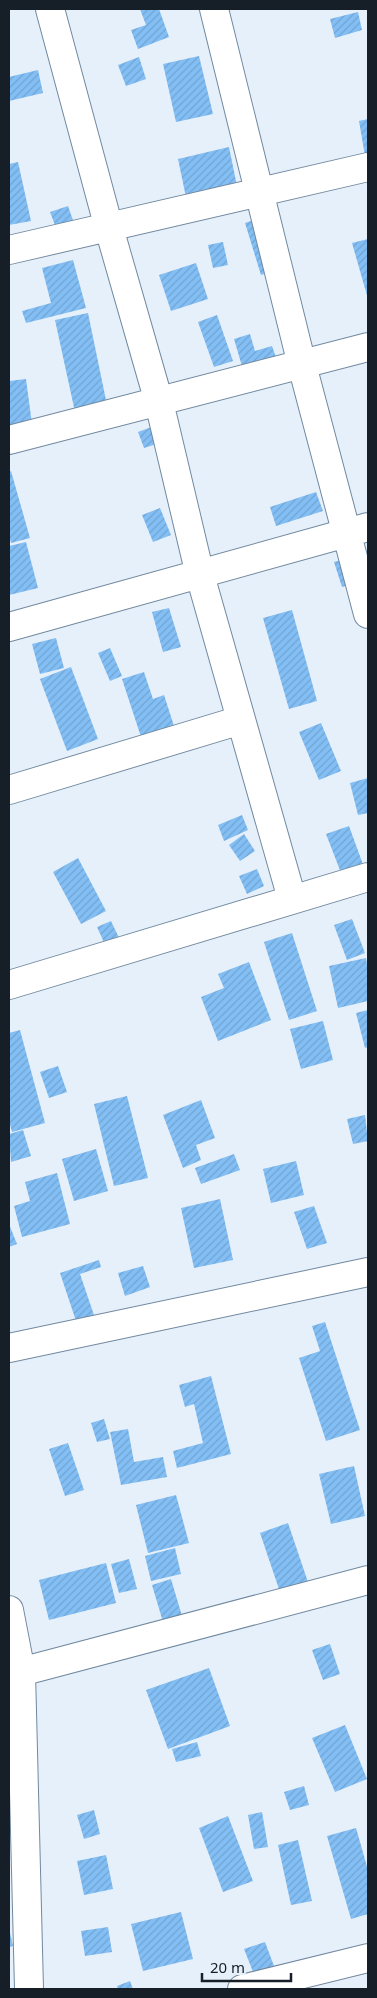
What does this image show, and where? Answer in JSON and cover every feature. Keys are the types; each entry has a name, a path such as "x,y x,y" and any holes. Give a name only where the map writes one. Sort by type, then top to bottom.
{"street":[{"path":"50,9 109,228 159,402 200,575 292,899"},
{"path":"214,9 302,365 358,530 368,614"},
{"path":"9,250 368,167"},
{"path":"9,440 368,347"},
{"path":"9,627 358,530"},
{"path":"9,790 241,720"},
{"path":"9,985 368,877"},
{"path":"9,1348 368,1272"},
{"path":"15,1674 368,1580"},
{"path":"9,1610 15,1674 29,1989"},
{"path":"242,1989 368,1958"}],"building":[{"path":"140,9 159,9 169,37 138,49 131,30 146,25"},
{"path":"358,12 362,30 335,38 330,19"},
{"path":"199,56 213,114 176,122 163,64"},
{"path":"139,57 146,79 126,86 118,65"},
{"path":"38,70 43,93 9,101 9,77"},
{"path":"368,119 368,155 365,156 359,121"},
{"path":"229,147 238,191 187,202 178,159"},
{"path":"18,162 31,221 9,225 9,164"},
{"path":"68,206 75,226 58,233 50,212"},
{"path":"260,218 277,270 261,275 245,223"},
{"path":"368,239 368,299 352,243"},
{"path":"223,242 228,265 213,268 208,245"},
{"path":"73,260 86,308 26,323 22,311 51,303 42,268"},
{"path":"196,263 208,299 171,311 159,275"},
{"path":"88,313 107,405 75,412 55,320"},
{"path":"217,315 233,361 214,367 198,322"},
{"path":"250,334 255,351 272,346 278,363 244,373 234,339"},
{"path":"26,379 32,424 10,427 9,381"},
{"path":"157,425 163,442 144,448 138,432"},
{"path":"11,471 30,538 11,543 9,536 9,472"},
{"path":"316,492 323,511 276,526 270,507"},
{"path":"160,508 171,535 153,542 142,515"},
{"path":"26,542 38,588 9,595 9,546"},
{"path":"348,558 357,582 342,587 334,562"},
{"path":"169,608 181,647 163,652 152,612"},
{"path":"292,610 317,701 289,709 263,618"},
{"path":"56,638 64,668 40,674 32,644"},
{"path":"110,648 122,676 110,681 98,653"},
{"path":"71,667 98,739 67,751 40,679"},
{"path":"144,672 153,699 164,695 175,729 142,740 122,679"},
{"path":"321,723 341,771 319,780 299,732"},
{"path":"368,778 368,813 358,815 350,783"},
{"path":"242,815 248,830 224,841 218,825"},
{"path":"349,826 365,870 343,878 326,834"},
{"path":"244,834 255,851 240,861 229,845"},
{"path":"78,858 106,911 81,924 53,872"},
{"path":"257,869 264,886 247,894 239,876"},
{"path":"352,919 365,953 347,960 334,925"},
{"path":"111,921 121,942 107,949 97,927"},
{"path":"292,933 317,1011 289,1020 264,942"},
{"path":"366,958 368,1001 338,1008 329,966"},
{"path":"249,962 271,1020 218,1041 201,997 224,988 218,974"},
{"path":"368,1010 368,1047 365,1048 356,1013"},
{"path":"323,1021 333,1060 301,1069 290,1029"},
{"path":"20,1030 45,1123 12,1132 9,1121 9,1033"},
{"path":"58,1066 67,1092 49,1098 40,1072"},
{"path":"127,1096 148,1178 114,1186 94,1104"},
{"path":"201,1100 215,1138 196,1145 201,1160 183,1168 163,1115"},
{"path":"365,1115 368,1141 353,1144 347,1119"},
{"path":"23,1130 31,1156 11,1162 9,1134"},
{"path":"96,1149 108,1191 74,1201 62,1159"},
{"path":"234,1154 240,1170 201,1184 195,1168"},
{"path":"296,1161 304,1195 271,1203 263,1169"},
{"path":"57,1173 70,1224 22,1237 14,1206 30,1201 25,1182"},
{"path":"220,1199 233,1260 194,1268 181,1208"},
{"path":"314,1206 327,1243 307,1249 294,1212"},
{"path":"9,1224 17,1244 9,1247"},
{"path":"99,1260 101,1267 80,1274 94,1315 76,1321 60,1273"},
{"path":"143,1266 150,1287 125,1296 118,1273"},
{"path":"325,1322 360,1430 326,1441 299,1358 320,1351 312,1326"},
{"path":"211,1376 231,1454 177,1468 173,1451 203,1443 194,1404 185,1407 179,1385"},
{"path":"104,1419 110,1439 97,1442 91,1423"},
{"path":"128,1429 134,1462 163,1457 167,1477 121,1485 110,1432"},
{"path":"68,1443 84,1490 65,1496 49,1449"},
{"path":"354,1466 365,1516 331,1524 319,1474"},
{"path":"176,1495 189,1543 148,1553 136,1505"},
{"path":"288,1523 310,1588 282,1598 260,1533"},
{"path":"175,1548 181,1574 151,1581 145,1556"},
{"path":"129,1559 137,1589 119,1593 111,1564"},
{"path":"106,1563 116,1603 49,1620 39,1580"},
{"path":"171,1579 182,1616 163,1622 152,1585"},
{"path":"330,1644 340,1674 323,1680 312,1650"},
{"path":"209,1668 230,1726 168,1749 146,1690"},
{"path":"345,1725 367,1779 335,1792 312,1738"},
{"path":"197,1742 201,1756 176,1762 172,1749"},
{"path":"304,1786 309,1805 290,1810 284,1792"},
{"path":"94,1810 100,1834 84,1839 77,1815"},
{"path":"262,1812 268,1847 254,1849 248,1815"},
{"path":"228,1816 253,1881 223,1892 199,1828"},
{"path":"356,1828 368,1870 368,1914 351,1919 327,1836"},
{"path":"298,1840 312,1901 291,1905 278,1845"},
{"path":"106,1855 113,1889 84,1895 77,1861"},
{"path":"181,1912 193,1959 143,1971 131,1924"},
{"path":"108,1927 112,1952 85,1956 81,1931"},
{"path":"9,1928 13,1946 9,1947"},
{"path":"265,1942 277,1974 257,1982 244,1949"},
{"path":"130,1981 133,1989 118,1989 117,1986"}]}
